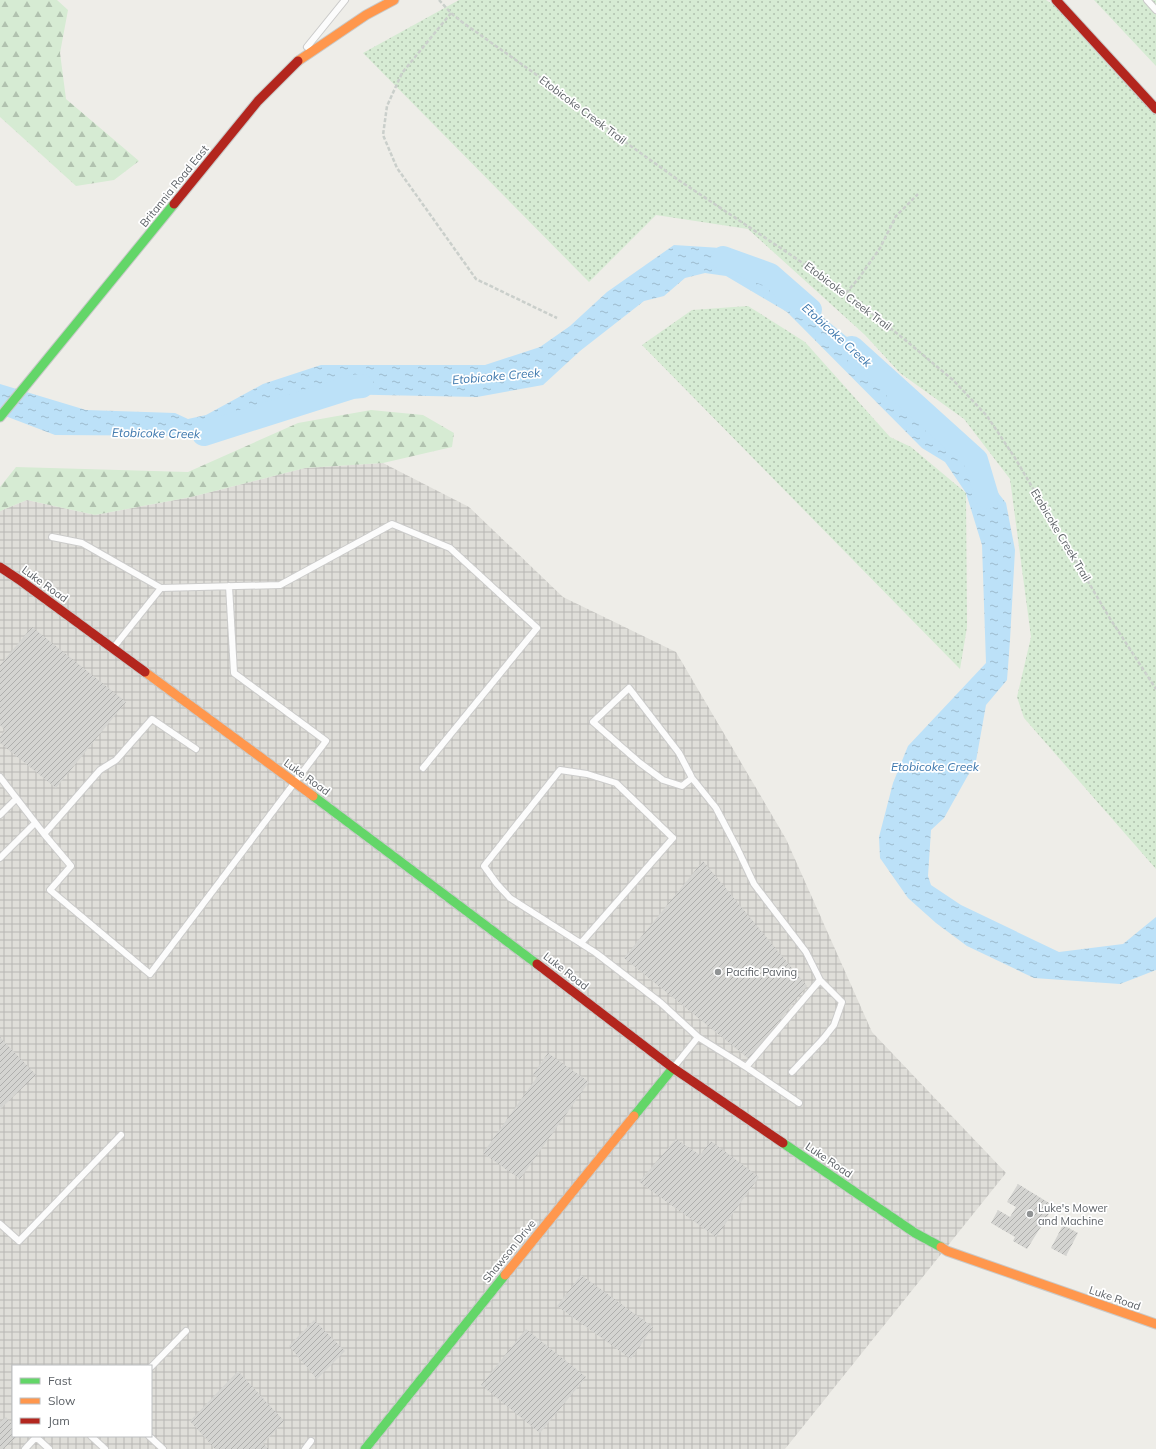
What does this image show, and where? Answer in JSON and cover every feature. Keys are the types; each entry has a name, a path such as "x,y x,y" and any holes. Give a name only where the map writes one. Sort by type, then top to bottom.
{"street":[{"name":"Britannia Road East","path":"0,417 258,101 298,61 366,15 394,0"},
{"path":"1056,0 1156,109"},
{"name":"Luke Road","path":"0,567 477,918 673,1068 915,1233 947,1251 1156,1324"},
{"name":"Shawson Drive","path":"365,1449 673,1068"}],"lane":[{"path":"298,61 311,42 345,0"},
{"path":"1147,0 1156,10"},
{"path":"52,537 82,543 161,588 280,585 392,524 450,548 537,628 423,768"},
{"path":"0,777 35,823 71,866 50,890 150,974 326,741 234,672 229,586"},
{"path":"113,649 161,588"},
{"path":"692,778 682,786 663,780 640,764 594,722 629,688 679,753 692,778 716,808 754,884 806,952 820,980 842,1002 834,1025 792,1072"},
{"path":"44,834 100,770 116,760 152,719 196,749"},
{"path":"581,943 673,838 616,782 587,774 560,770 484,866 497,884 510,898 596,953 661,1003 698,1036 799,1103"},
{"path":"0,815 16,799"},
{"path":"0,858 35,823"},
{"path":"746,1067 820,980"},
{"path":"673,1068 698,1036"},
{"path":"0,1224 19,1241 121,1135"},
{"path":"152,1366 186,1331"},
{"path":"25,1449 36,1437 49,1449"},
{"path":"92,1437 105,1449"},
{"path":"151,1437 163,1449"},
{"path":"305,1449 311,1441"}],"path":[{"name":"Etobicoke Creek Trail","path":"439,0 451,13 544,80 628,144 846,293 904,338 948,376 987,416 1015,458 1109,617 1156,689"},
{"path":"451,13 402,73 387,106 383,135 397,168 476,279 557,318"},
{"path":"846,293 859,278 880,248 896,216 918,194"}],"shaded area":[{"path":"383,463 469,507 563,597 676,652 786,839 872,1032 1006,1173 785,1449 0,1449 0,511 27,500 95,515 191,497 305,468"}],"green space":[{"path":"0,0 57,0 68,10 60,53 66,99 139,161 114,180 76,186 0,117"},
{"path":"459,0 1046,0 1073,18 1156,109 1156,869 1024,718 1017,697 1031,637 1010,479 964,419 900,373 865,335 748,229 656,215 589,282 363,53"},
{"path":"1094,0 1156,0 1156,66"},
{"path":"748,306 805,342 890,437 911,447 966,493 967,627 960,669 642,345 692,310"},
{"path":"371,410 423,415 454,433 452,447 383,463 305,468 191,497 95,515 27,500 0,511 0,487 16,467 188,472 298,423"}],"water":[{"name":"Etobicoke Creek","path":"674,245 721,248 792,292 847,337 906,405 963,448 1006,503 1015,550 1007,680 986,705 976,761 944,818 931,830 928,876 931,885 961,905 1059,952 1123,944 1156,917 1156,970 1120,984 1034,978 967,946 936,923 908,898 880,858 879,837 893,783 908,746 986,663 982,545 966,493 945,462 922,448 787,312 726,276 705,273 685,278 664,296 644,301 580,351 543,385 477,397 330,394 311,404 251,414 224,432 202,436 55,435 0,414 0,384 86,410 175,413 188,419 206,415 263,384 321,365 485,365 540,347 570,326 607,292"}],"building":[{"path":"32,627 126,702 56,788 0,743 0,736 5,730 0,725 0,665"},
{"name":"Pacific Paving","path":"703,861 807,986 749,1059 624,958"},
{"path":"0,1037 36,1075 0,1109"},
{"path":"548,1053 589,1082 520,1179 483,1153 537,1077 533,1074"},
{"path":"676,1139 700,1155 711,1141 759,1177 716,1237 639,1182"},
{"name":"Luke's Mower and Machine","path":"1018,1184 1054,1206 1027,1249 1013,1241 1015,1237 991,1223 998,1210 1010,1217 1016,1207 1007,1202"},
{"path":"1063,1225 1078,1233 1066,1256 1051,1248"},
{"path":"581,1275 653,1327 631,1359 557,1306"},
{"path":"314,1320 345,1351 317,1379 289,1346"},
{"path":"526,1329 586,1377 540,1433 481,1385"},
{"path":"238,1371 284,1421 263,1444 269,1449 215,1449 190,1421"},
{"path":"6,1417 12,1424 12,1437 17,1437 3,1449 0,1449 0,1422"}],"waterway":[{"name":"Etobicoke Creek","path":"723,258 770,275 810,310"},
{"name":"Etobicoke Creek","path":"852,348 976,460 987,497"},
{"name":"Etobicoke Creek","path":"204,434 352,387 362,386"}],"traffic: fast":[{"path":"0,417 174,204"},
{"path":"313,796 537,964"},
{"path":"634,1116 673,1068"},
{"path":"783,1143 915,1233 941,1247"},
{"path":"365,1449 505,1275"}],"traffic: slow":[{"path":"298,61 366,15 394,0"},
{"path":"145,672 313,796"},
{"path":"505,1275 634,1116"},
{"path":"941,1247 947,1251 1156,1324"}],"traffic: jam":[{"path":"1056,0 1156,109"},
{"path":"174,204 258,101 298,61"},
{"path":"0,567 145,672"},
{"path":"537,964 673,1068 783,1143"}],"place":[{"name":"Pacific Paving","path":"718,972"},
{"name":"Luke's Mower and Machine","path":"1030,1214"}]}
